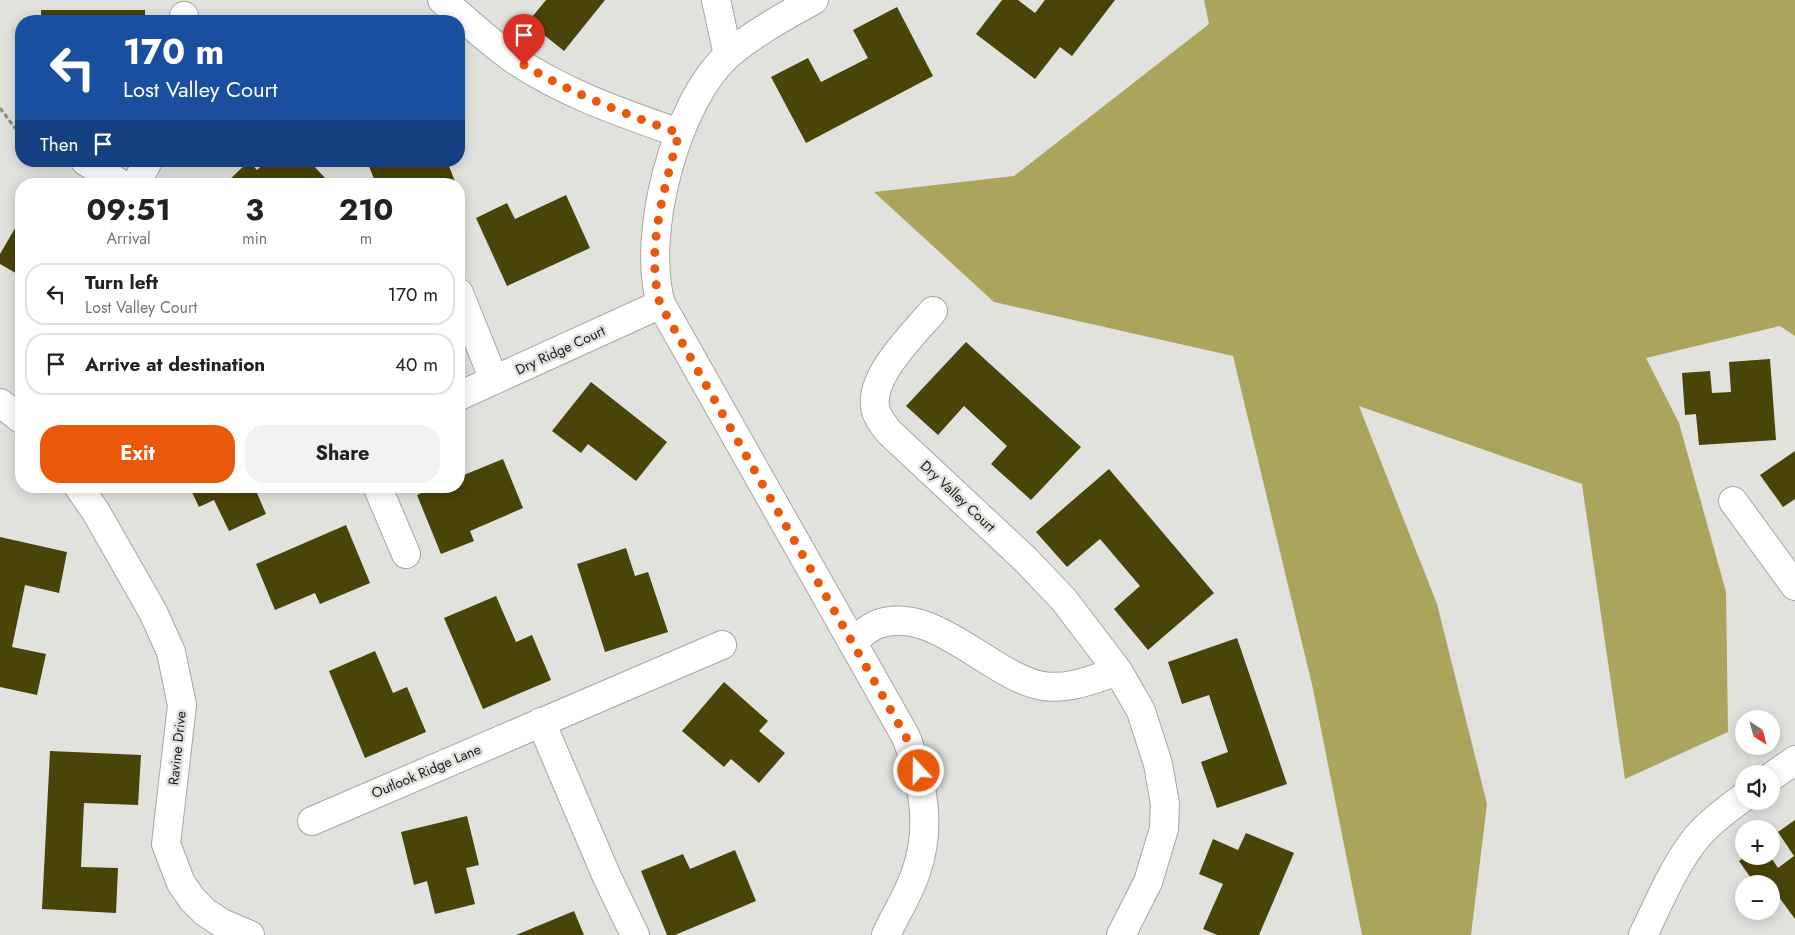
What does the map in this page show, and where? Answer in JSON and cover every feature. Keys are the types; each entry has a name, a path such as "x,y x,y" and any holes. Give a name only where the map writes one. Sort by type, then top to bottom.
{"street":[{"path":"442,0 460,15"},
{"path":"716,0 728,55"},
{"path":"814,0 785,16 728,55 705,80 691,104 679,133 658,215 655,284 660,304 906,737 919,771 925,806 924,836 916,872 886,935"},
{"path":"465,19 512,58 548,80 617,111 679,133"},
{"path":"94,167 112,178"},
{"name":"Dry Ridge Court","path":"465,393 660,304"},
{"path":"465,308 494,380"},
{"name":"Dry Valley Court","path":"933,311 888,365 880,378 876,397 877,415 889,432 1032,567 1064,600 1118,671 1141,711 1158,764 1165,804 1164,829 1148,882 1121,935"},
{"path":"0,403 15,414"},
{"name":"Ravine Drive","path":"83,493 96,512 152,612 171,652 182,706 166,844 181,883 192,899 205,912 220,922 250,935"},
{"path":"380,493 406,554"},
{"path":"1734,500 1795,586"},
{"path":"852,641 878,624 910,621 940,632 1027,681 1044,686 1074,685 1118,671"},
{"name":"Outlook Ridge Lane","path":"312,820 722,645"},
{"path":"541,722 607,877 635,935"},
{"path":"1780,771 1795,760"},
{"path":"1643,935 1683,858 1697,838 1720,814 1735,803"}],"path":[{"path":"0,108 15,128"}],"shaded area":[{"path":"1204,0 1795,0 1795,336 1780,326 1646,358 1679,423 1726,592 1728,732 1625,779 1582,484 1359,406 1437,604 1487,804 1471,935 1362,935 1313,689 1233,356 994,302 874,192 1014,176 1209,24"}],"building":[{"path":"546,0 605,0 564,51 528,22"},
{"path":"1002,0 1018,0 1035,13 1045,0 1115,0 1072,56 1060,47 1035,79 976,34"},
{"path":"897,7 933,76 806,143 771,77 808,58 821,82 868,58 853,30"},
{"path":"41,10 145,10 145,15 41,15"},
{"path":"243,167 254,167 257,170 260,167 315,167 325,178 231,178"},
{"path":"369,167 449,167 454,178 374,178"},
{"path":"566,195 590,248 507,286 476,218 507,203 515,219"},
{"path":"15,228 15,273 0,264 0,254"},
{"path":"966,342 1081,447 1031,500 991,464 1007,446 964,406 938,435 906,406"},
{"path":"1770,359 1776,440 1699,445 1696,414 1685,415 1682,373 1710,371 1712,393 1731,392 1729,362"},
{"path":"591,382 667,442 636,481 588,444 581,453 552,431"},
{"path":"1795,451 1795,499 1783,507 1760,475"},
{"path":"503,459 523,508 470,531 474,541 441,554 417,495 421,493 465,493 465,475"},
{"path":"1109,469 1214,593 1148,650 1114,609 1140,586 1100,539 1067,567 1036,532"},
{"path":"192,493 257,493 266,514 229,531 214,500 199,507"},
{"path":"346,525 370,583 320,604 315,593 275,610 256,564"},
{"path":"0,537 67,552 59,593 25,585 12,647 46,654 37,695 0,687"},
{"path":"626,548 635,576 648,572 668,632 605,652 577,564"},
{"path":"496,596 516,642 532,635 551,680 483,709 444,618"},
{"path":"1237,638 1287,784 1217,808 1201,762 1228,752 1209,695 1182,704 1168,662"},
{"path":"375,651 393,693 407,687 426,732 365,758 329,671"},
{"path":"724,682 768,721 759,731 785,753 759,783 731,759 724,767 682,731"},
{"path":"50,751 141,755 138,805 84,803 81,867 118,868 116,913 42,909"},
{"path":"467,816 479,865 466,868 475,904 435,914 427,881 414,885 401,832"},
{"path":"1795,820 1795,919 1780,899 1780,875 1749,875 1742,865 1776,865 1778,868 1794,856 1780,835 1780,831"},
{"path":"1246,833 1294,853 1259,935 1217,935 1203,929 1223,884 1199,874 1213,839 1238,850"},
{"path":"735,850 756,901 675,935 667,935 641,871 683,854 690,869"},
{"path":"574,911 584,935 516,935"}],"route":[{"path":"524,65 548,80 617,111 679,133 658,215 655,284 660,304 906,737 919,771"}]}
